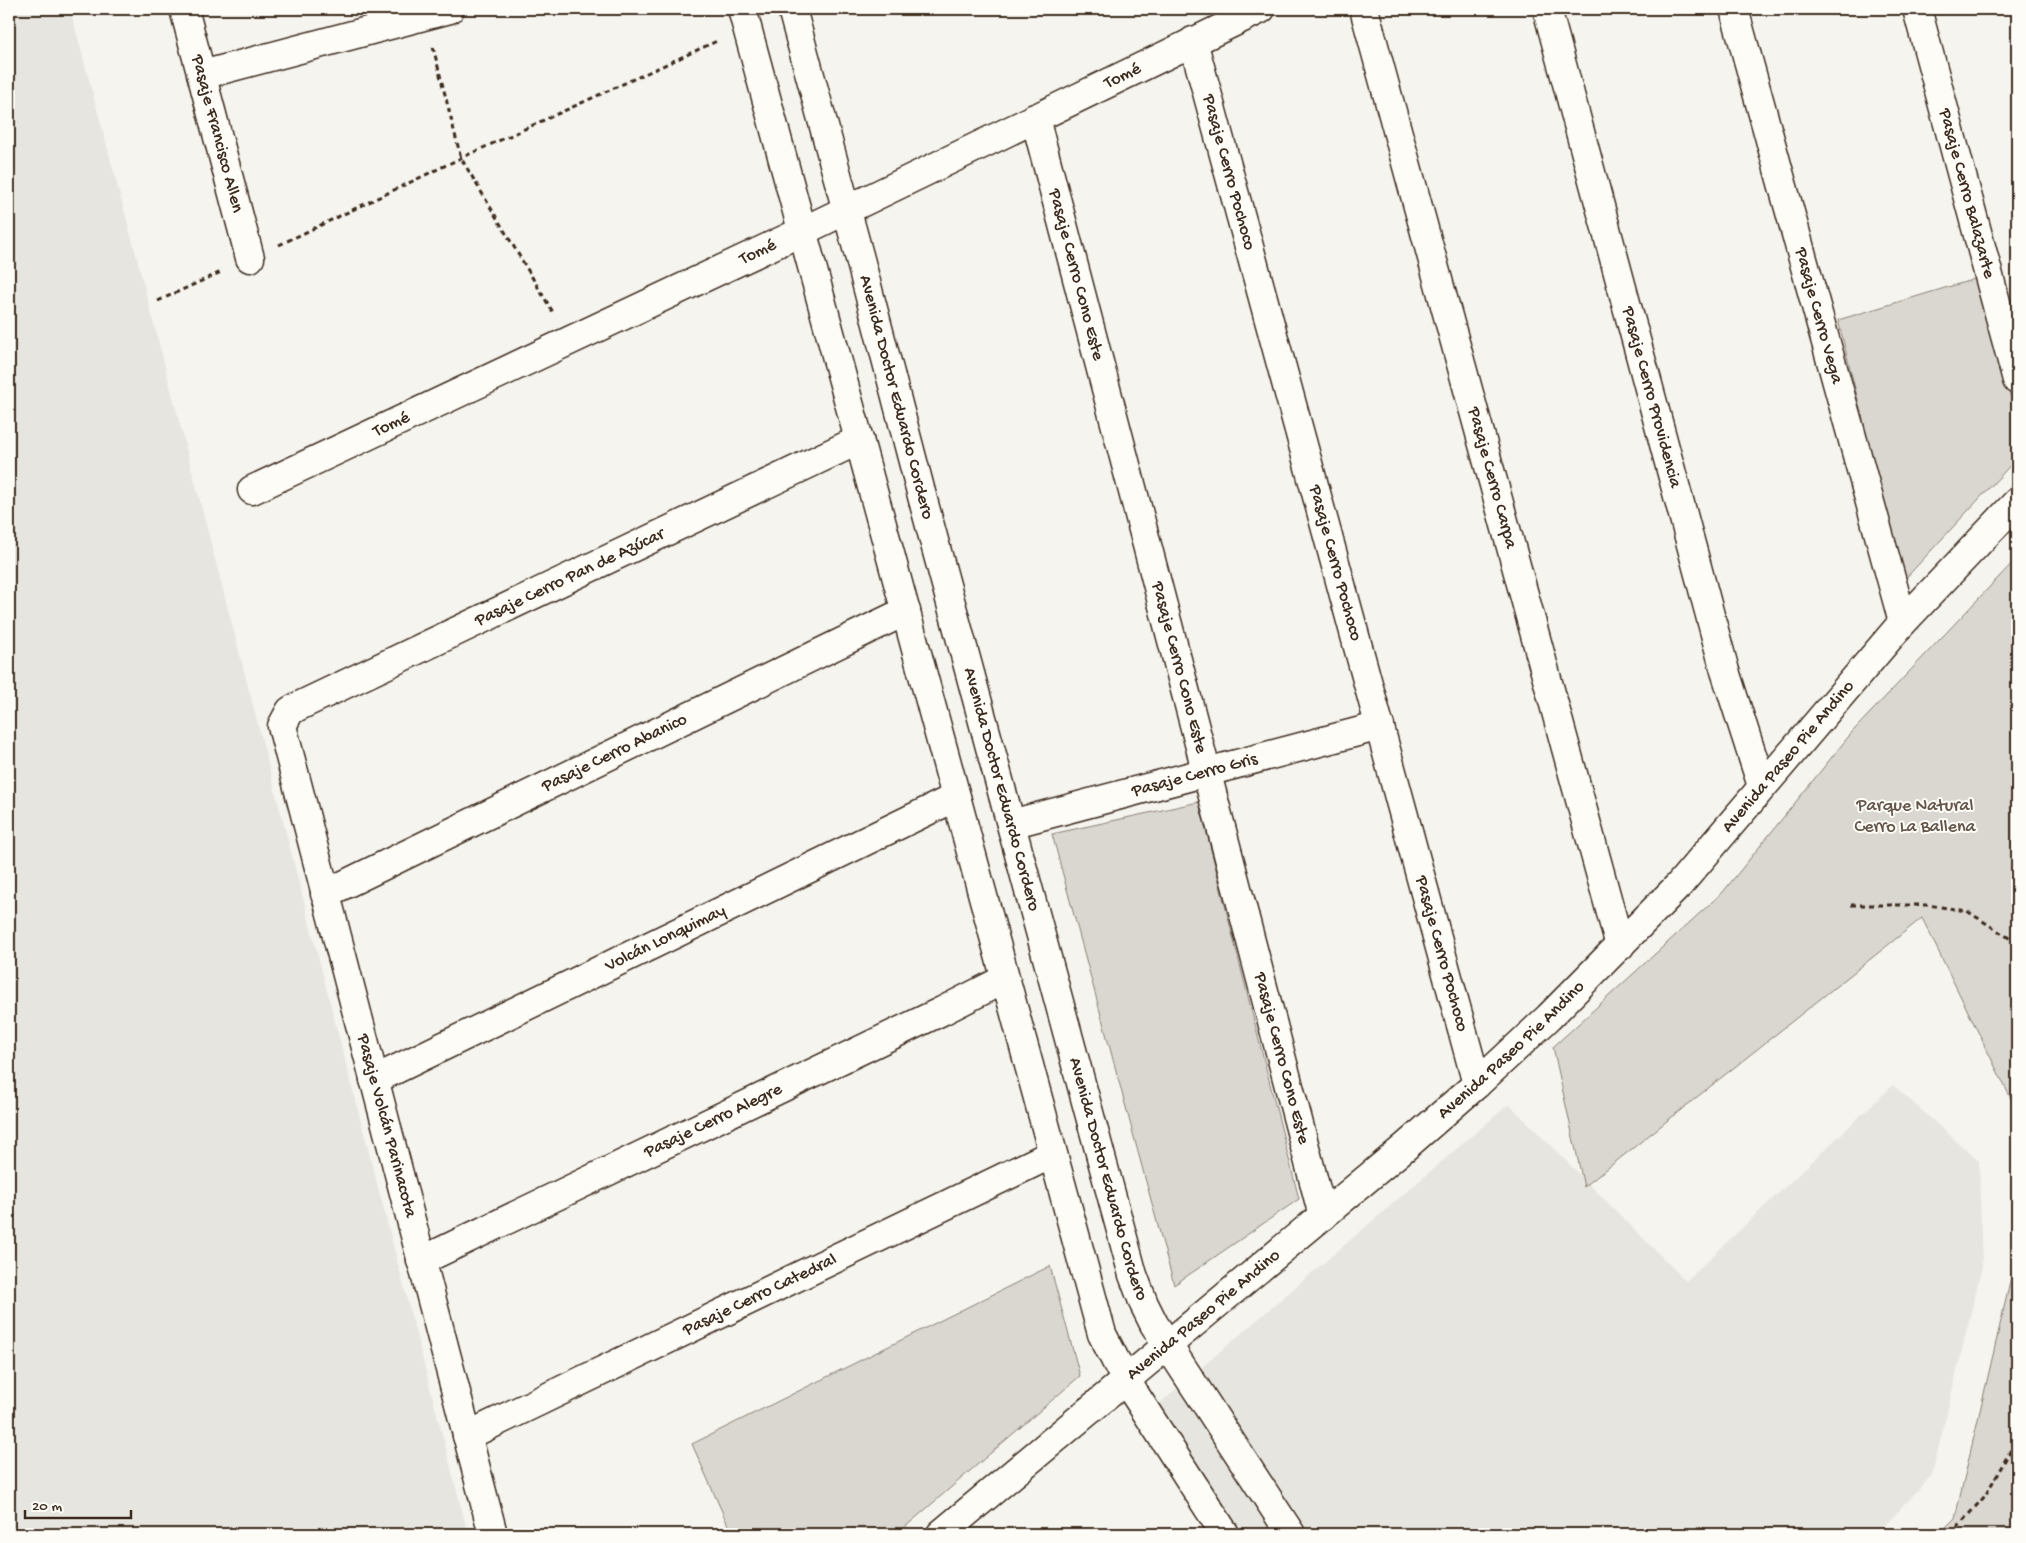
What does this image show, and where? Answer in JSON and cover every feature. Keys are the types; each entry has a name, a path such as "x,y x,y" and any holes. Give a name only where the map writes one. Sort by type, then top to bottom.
{"street":[{"name":"Pasaje Francisco Allen","path":"184,9 250,258"},
{"name":"Avenida Doctor Eduardo Cordero","path":"792,9 1133,1275 1144,1304 1167,1344 1291,1534"},
{"name":"Tomé","path":"252,490 803,231 1261,9"},
{"name":"Pasaje Cerro Carpa","path":"1364,9 1620,946"},
{"name":"Pasaje Cerro Providencia","path":"1547,9 1725,671 1762,786"},
{"name":"Pasaje Cerro Vega","path":"1734,9 1904,622"},
{"name":"Pasaje Cerro Balazarte","path":"1917,9 2017,380"},
{"path":"202,75 437,12"},
{"path":"745,18 1102,1334 1125,1379 1225,1534"},
{"name":"Pasaje Cerro Pochoco","path":"1193,41 1478,1084"},
{"name":"Pasaje Cerro Cono Este","path":"1035,118 1323,1216"},
{"name":"Pasaje Cerro Pan de Azúcar","path":"285,718 290,711 297,707 860,440"},
{"name":"Avenida Paseo Pie Andino","path":"941,1534 1167,1344 1250,1278 1478,1084 1679,886 1762,786 1904,622 2017,502"},
{"name":"Pasaje Cerro Abanico","path":"325,894 906,611"},
{"name":"Pasaje Volcán Parinacota","path":"285,718 282,726 283,734 493,1534"},
{"name":"Pasaje Cerro Gris","path":"1011,824 1380,726"},
{"name":"Volcán Lonquimay","path":"374,1080 956,797"},
{"name":"Pasaje Cerro Alegre","path":"421,1261 1005,979"},
{"name":"Pasaje Cerro Catedral","path":"468,1436 1052,1154"}],"path":[{"path":"437,12 462,158 570,340"},
{"path":"158,301 462,158 745,18"},
{"path":"1851,905 1928,905 1967,911 2017,943"},
{"path":"1951,1534 1985,1496 2017,1439"}],"shaded area":[{"path":"9,9 70,9 134,247 468,1534 9,1534"},
{"path":"1893,1085 1979,1161 1982,1266 1932,1475 1877,1534 1212,1534 1139,1421 1509,1104 1686,1281"}],"green space":[{"path":"1985,276 2017,428 2017,458 1903,581 1838,320"},
{"name":"Parque Natural Cerro La Ballena","path":"2017,558 2017,1111 1922,918 1584,1187 1553,1047 1723,892 1853,731"},
{"path":"1199,802 1299,1199 1174,1285 1052,834"},
{"path":"2017,1252 2017,1534 1939,1534 1955,1518"},
{"path":"1050,1266 1080,1376 897,1534 732,1534 692,1444"}]}
